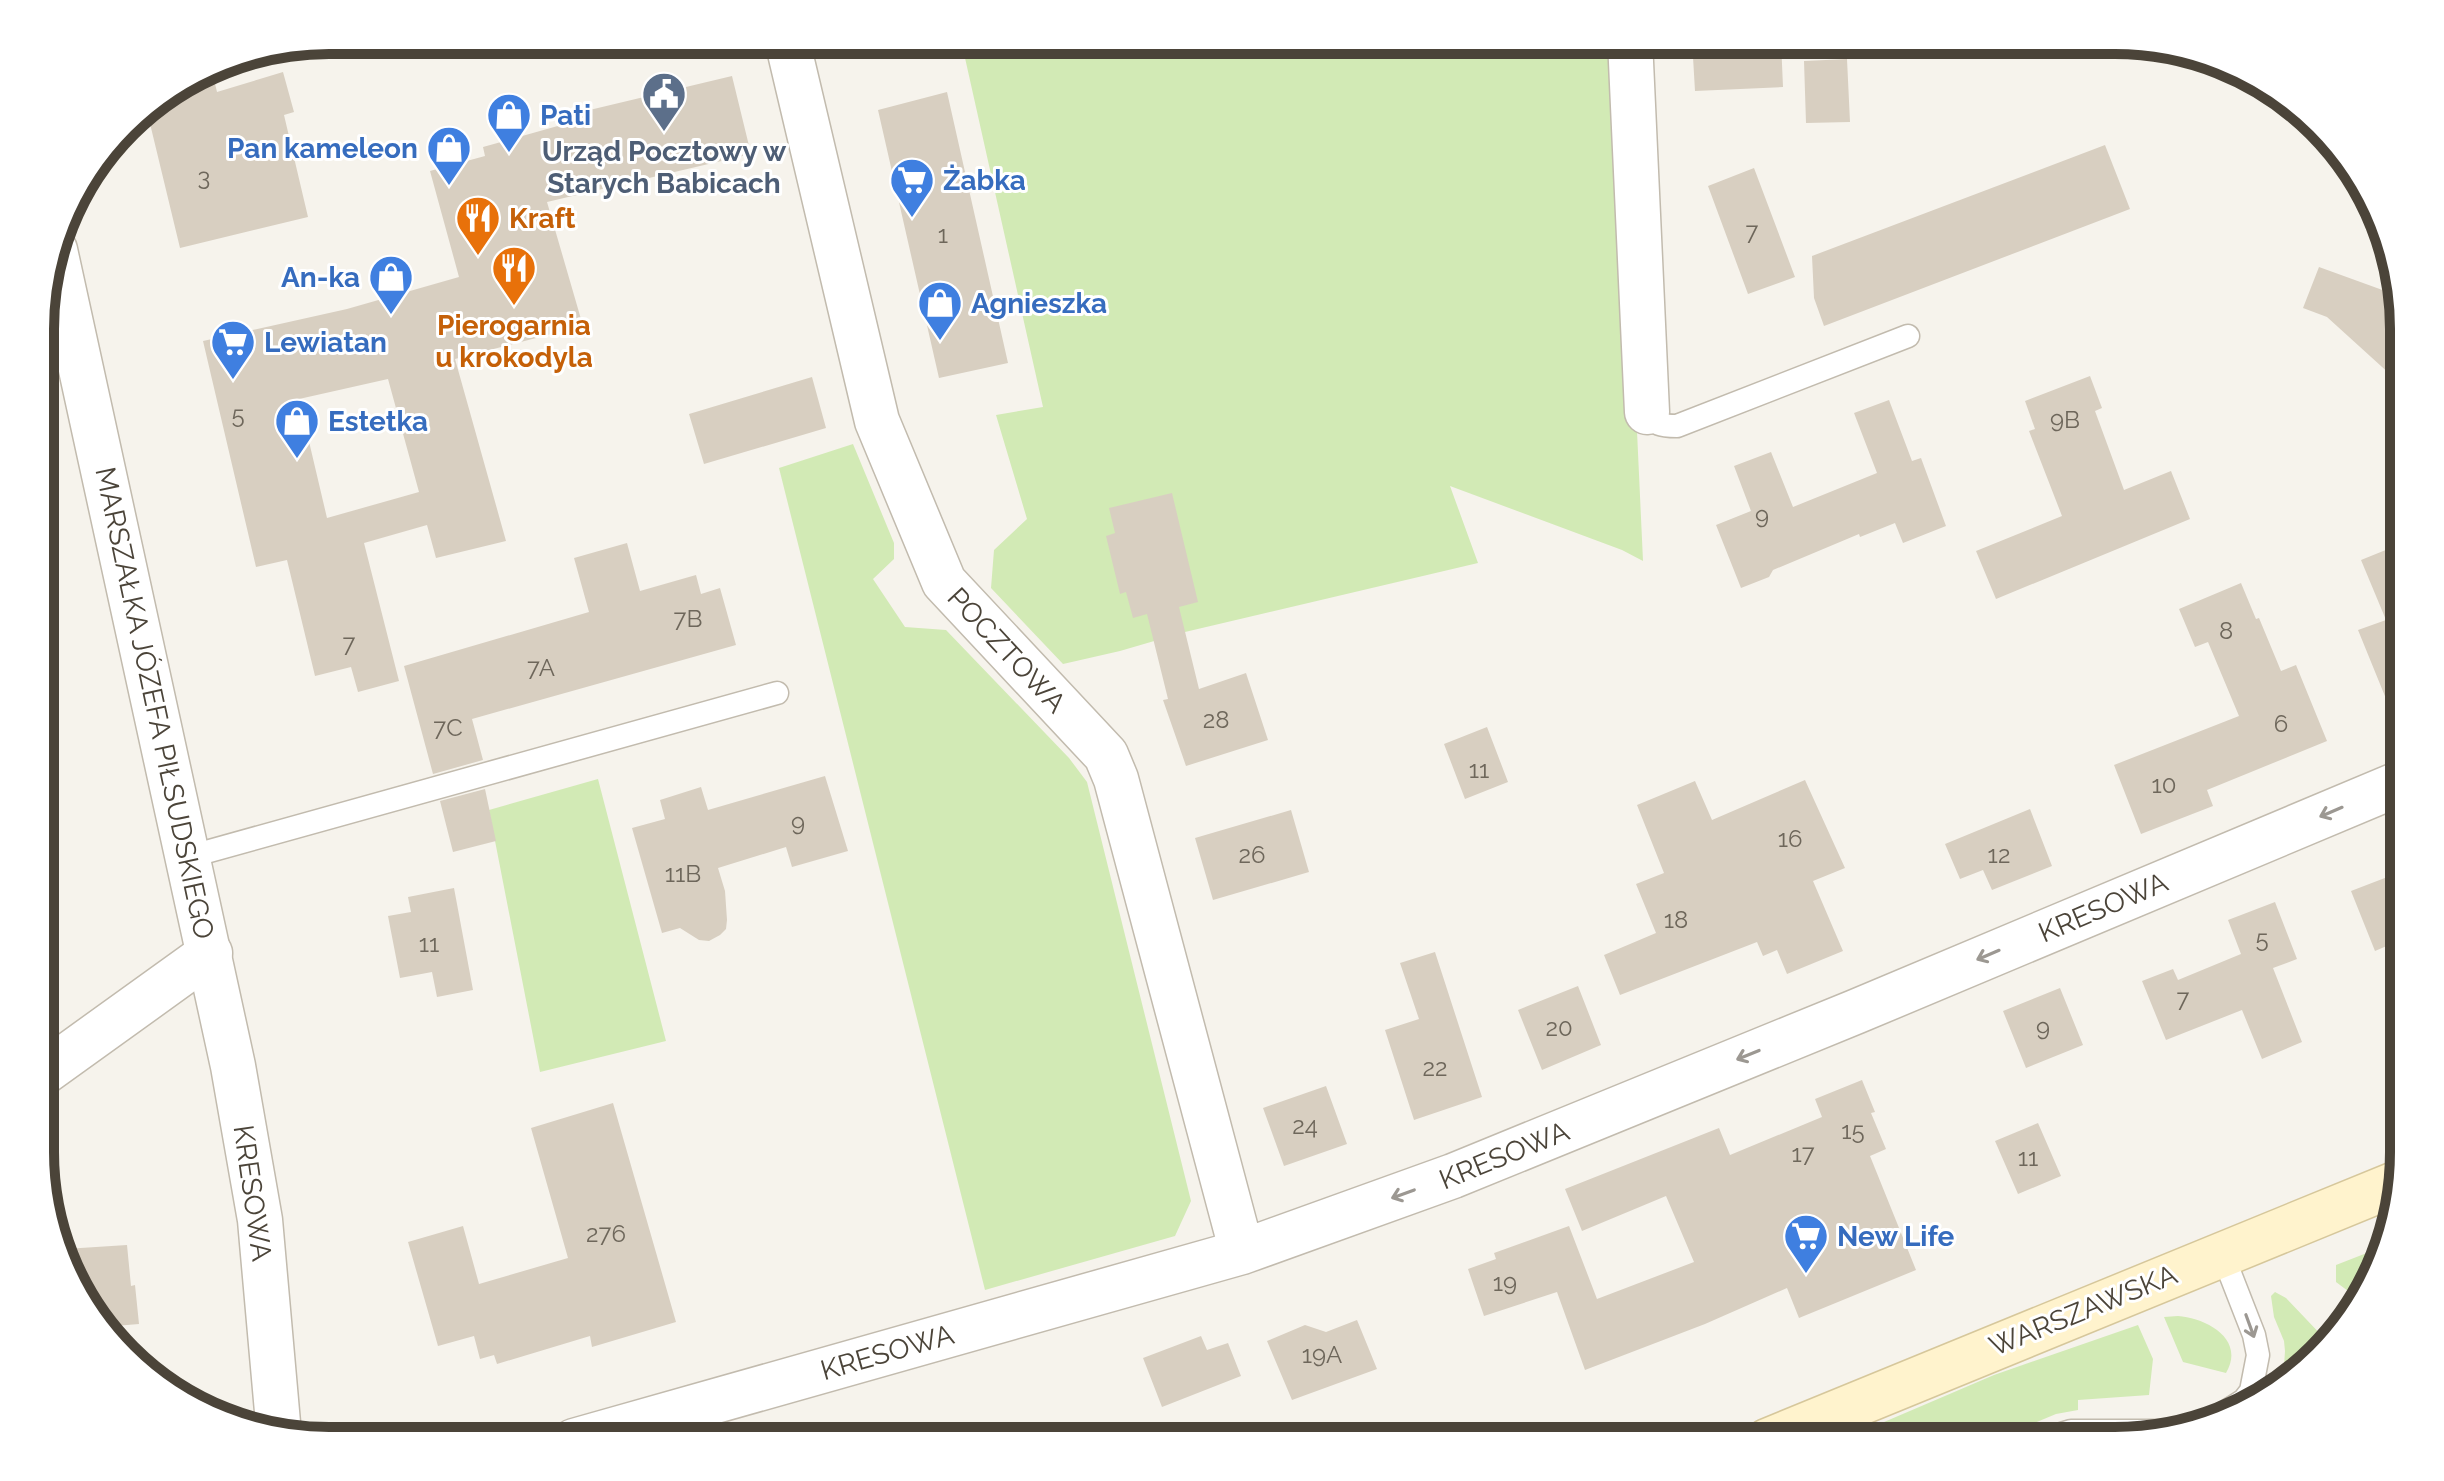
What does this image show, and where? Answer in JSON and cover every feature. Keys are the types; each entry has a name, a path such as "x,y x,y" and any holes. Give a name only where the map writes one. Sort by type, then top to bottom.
{"main road":[{"name":"WARSZAWSKA","path":"1803,1426 2388,1187"}],"street":[{"path":"1631,54 1647,412"},
{"name":"POCZTOWA","path":"790,55 877,421 944,582 977,621 1106,755 1116,779 1242,1252"},
{"name":"MARSZAŁKA JÓZEFA PIŁSUDSKIEGO","path":"54,1065 210,953 60,273"},
{"name":"KRESOWA","path":"624,1427 1242,1252 1467,1171 2389,788"},
{"name":"KRESOWA","path":"210,953 260,1220 278,1422"}],"lane":[{"path":"1647,412 1661,426 1677,426 1908,336"},
{"path":"188,857 777,693"},
{"path":"2222,1253 2254,1335 2258,1355 2251,1391"}],"green space":[{"path":"1620,54 1643,561 1622,550 1450,486 1478,563 1063,664 991,588 994,550 1027,519 996,415 1043,407 964,55"},
{"path":"853,444 894,543 894,559 873,579 905,627 946,630 1069,758 1087,782 1191,1201 1175,1236 985,1290 779,468"},
{"path":"598,779 666,1041 540,1072 489,810"},
{"path":"2371,1251 2351,1293 2336,1282 2336,1265"},
{"path":"2275,1292 2286,1298 2321,1334 2284,1369 2284,1341 2274,1317 2271,1296"},
{"path":"2178,1316 2200,1321 2220,1332 2231,1350 2226,1373 2183,1362 2164,1317"},
{"path":"2138,1325 2153,1359 2149,1395 2078,1400 2078,1410 2056,1414 2027,1426 1874,1426 1994,1375"}],"building":[{"path":"1693,54 1782,54 1783,87 1695,91"},
{"path":"1847,59 1850,122 1806,123 1804,61"},
{"path":"283,72 294,112 284,115 308,217 180,248 149,121 176,100 214,79 217,92"},
{"path":"732,76 751,154 547,202 583,326 455,359 506,541 436,558 427,525 364,543 399,681 358,692 351,667 315,676 287,560 256,567 203,341 347,309 459,277 430,171 485,156 483,147 579,120 577,113","holes":["388,379 419,492 327,518 299,399"]},
{"path":"947,92 1008,363 939,378 878,110"},
{"path":"2105,145 2130,209 1824,326 1814,298 1812,256"},
{"path":"1754,168 1795,277 1748,294 1708,186"},
{"path":"2319,267 2387,292 2389,373 2327,317 2303,308"},
{"path":"2090,376 2102,408 2095,411 2124,490 2171,471 2190,519 1996,599 1976,551 2062,516 2029,431 2035,429 2025,401"},
{"path":"812,377 826,428 704,464 689,414"},
{"path":"1889,400 1912,461 1921,458 1946,526 1903,543 1895,523 1860,537 1859,534 1773,570 1769,577 1741,588 1716,525 1751,511 1734,466 1771,452 1793,507 1877,473 1854,413"},
{"path":"1172,493 1198,602 1179,607 1199,689 1246,673 1268,740 1186,766 1163,700 1168,699 1147,614 1133,618 1126,592 1120,594 1106,536 1115,533 1109,508"},
{"path":"627,543 640,591 696,575 701,594 720,588 736,645 472,719 483,760 433,774 404,666 589,612 574,558"},
{"path":"2389,549 2389,706 2358,630 2386,620 2361,560"},
{"path":"2241,583 2281,671 2296,665 2327,741 2207,790 2213,806 2141,834 2114,765 2239,716 2208,642 2195,647 2179,609"},
{"path":"1487,727 1508,782 1465,799 1444,744"},
{"path":"825,776 848,851 792,867 786,847 718,868 725,891 726,929 709,941 699,940 680,928 662,933 632,828 665,819 660,800 701,787 708,810"},
{"path":"1805,780 1845,868 1813,881 1843,951 1787,974 1777,950 1763,956 1757,942 1620,995 1604,955 1656,933 1636,884 1664,873 1637,805 1695,781 1712,820"},
{"path":"485,789 496,841 453,852 440,801"},
{"path":"2030,809 2052,866 1992,890 1983,870 1960,879 1945,844"},
{"path":"1291,810 1309,872 1213,900 1195,838"},
{"path":"2389,876 2389,945 2375,951 2351,891"},
{"path":"454,888 473,990 437,997 432,972 400,978 388,916 411,912 408,897"},
{"path":"2275,902 2297,959 2273,968 2302,1042 2262,1059 2242,1010 2166,1040 2142,981 2173,969 2178,980 2241,954 2228,920"},
{"path":"1435,952 1482,1097 1414,1120 1385,1030 1419,1019 1400,963"},
{"path":"1578,986 1601,1045 1542,1070 1518,1010"},
{"path":"2060,988 2083,1045 2026,1068 2003,1011"},
{"path":"1862,1080 1886,1149 1870,1156 1916,1270 1799,1318 1787,1288 1705,1324 1585,1370 1557,1292 1484,1316 1468,1269 1496,1259 1494,1253 1569,1226 1597,1299 1694,1262 1666,1196 1582,1231 1565,1189 1719,1128 1730,1155 1822,1117 1815,1099"},
{"path":"1326,1086 1347,1144 1284,1166 1263,1108"},
{"path":"613,1103 676,1322 592,1347 590,1336 497,1364 494,1355 480,1359 474,1336 438,1346 408,1242 463,1226 479,1284 568,1258 531,1128"},
{"path":"2038,1123 2061,1176 2018,1194 1995,1141"},
{"path":"127,1245 139,1324 116,1326 82,1274 72,1249"},
{"path":"1357,1320 1377,1369 1292,1400 1267,1341 1305,1325 1326,1332"},
{"path":"1201,1336 1207,1350 1228,1343 1241,1376 1162,1407 1143,1358"}],"place":[{"name":"Urząd Pocztowy w Starych Babicach","path":"664,133"},
{"name":"Pati","path":"509,154"},
{"name":"Pan kameleon","path":"449,187"},
{"name":"Żabka","path":"912,219"},
{"name":"Kraft","path":"478,257"},
{"name":"Pierogarnia u krokodyla","path":"514,307"},
{"name":"An-ka","path":"391,316"},
{"name":"Agnieszka","path":"940,342"},
{"name":"Lewiatan","path":"233,381"},
{"name":"Estetka","path":"297,460"},
{"name":"New Life","path":"1806,1275"}]}
